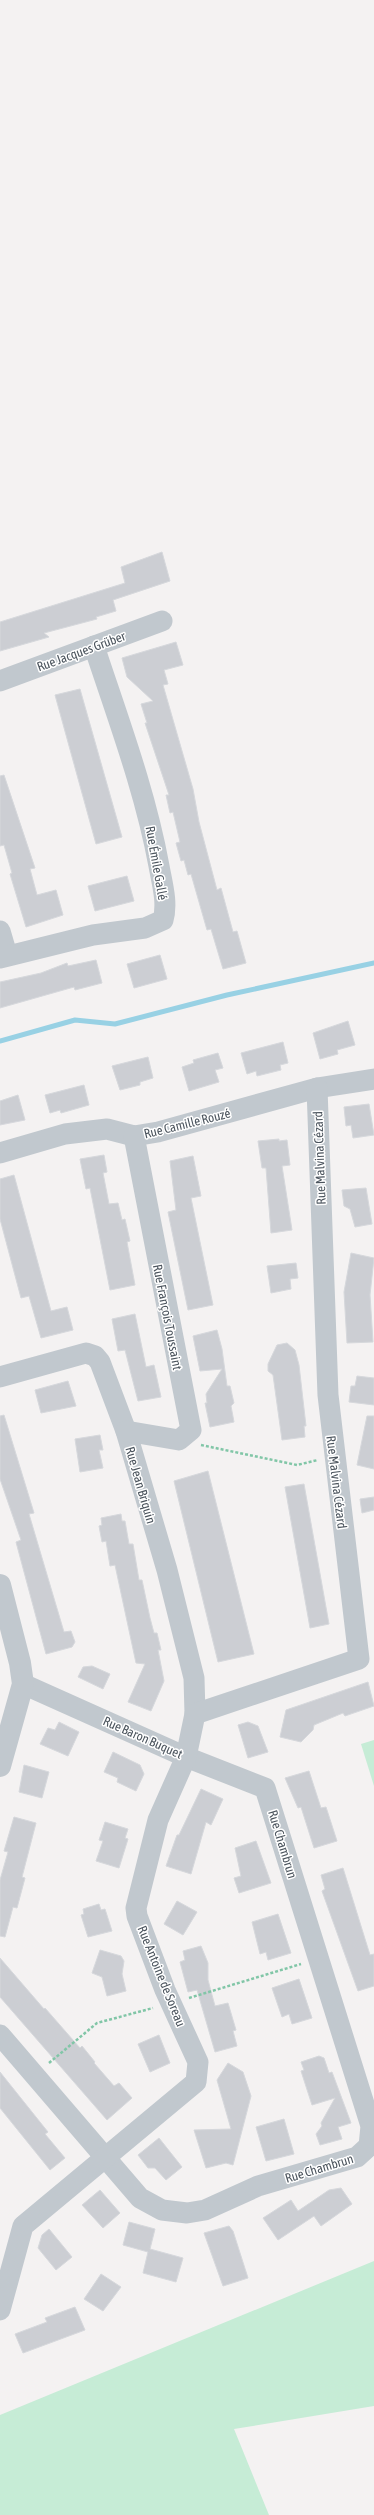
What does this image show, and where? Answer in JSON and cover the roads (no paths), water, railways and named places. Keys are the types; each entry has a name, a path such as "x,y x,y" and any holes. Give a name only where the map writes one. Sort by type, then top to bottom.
{"street":[{"name":"Rue Jacques Grüber","path":"0,681 162,621"},
{"name":"Rue Émile Gallé","path":"3,957 93,935 145,928 162,920 165,912 164,894 144,796 94,646"},
{"path":"0,931 3,957"},
{"name":"Rue Camille Rouzé","path":"0,1153 65,1134 107,1129 134,1136 158,1132 317,1088 374,1079"},
{"name":"Rue Malvina Cézard","path":"195,1714 359,1659 334,1462 328,1395 317,1088"},
{"name":"Rue François Toussaint","path":"126,1431 179,1440 191,1430 134,1136"},
{"name":"Rue Jean Briquin","path":"0,1377 86,1353 95,1356 100,1362 126,1431 166,1570 194,1678 195,1714"},
{"path":"0,1585 20,1663 23,1684 0,1766"},
{"name":"Rue Baron Buquet","path":"23,1684 186,1757 265,1788"},
{"path":"186,1757 195,1714"},
{"name":"Rue Antoine de Soreau","path":"0,2310 23,2226 191,2088 198,2073 198,2062 165,1990 137,1916 136,1908 158,1820 186,1757"},
{"name":"Rue Chambrun","path":"0,2034 105,2160 140,2198 162,2210 187,2213 205,2210 258,2186 357,2157 369,2146 371,2126 265,1788"}],"waterway":[{"path":"0,1041 75,1020 115,1024 227,995 374,963"}]}
